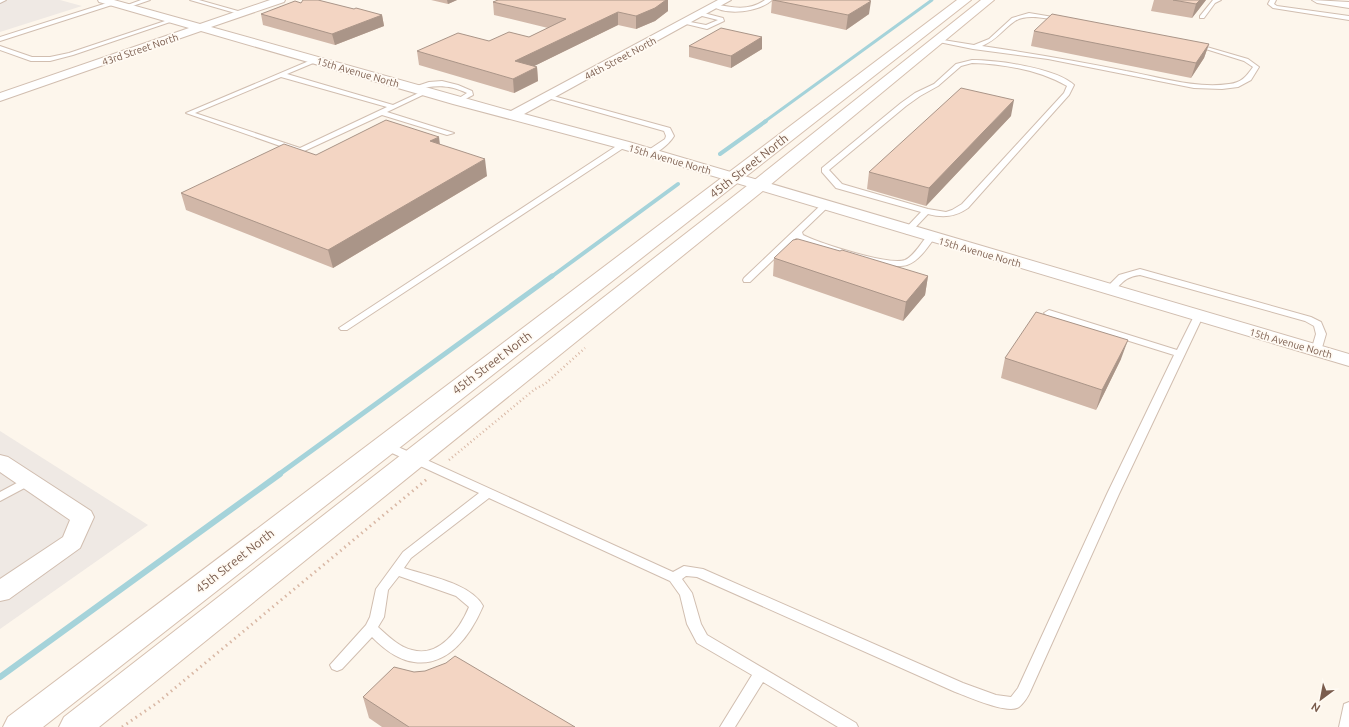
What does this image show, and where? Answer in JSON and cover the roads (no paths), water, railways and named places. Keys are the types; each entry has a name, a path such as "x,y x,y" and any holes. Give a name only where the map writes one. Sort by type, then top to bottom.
{"main road":[{"name":"45th Street North","path":"19,727 965,0"},
{"name":"45th Street North","path":"75,727 758,186 988,0"}],"street":[{"name":"43rd Street North","path":"0,97 280,0"},
{"name":"44th Street North","path":"513,115 726,0"},
{"path":"1317,0 1349,5"},
{"name":"15th Avenue North","path":"113,3 458,101 650,153 1349,360"},
{"path":"0,462 82,517 72,542 0,592"}],"lane":[{"path":"0,39 113,3 147,0"},
{"path":"193,0 242,13"},
{"path":"715,6 744,11 754,9 769,0"},
{"path":"1202,17 1213,2 1218,0"},
{"path":"1274,0 1272,4 1275,6 1349,18"},
{"path":"685,23 707,27 722,21 721,19 700,14"},
{"path":"973,47 991,40 1014,19 1029,15 1071,20"},
{"path":"0,48 30,59 50,59 71,54 173,20"},
{"path":"937,41 1048,57 1194,86 1214,87 1235,85 1248,79 1256,67 1246,60 1209,47 1188,43"},
{"path":"316,60 189,113 300,151 382,113 420,89"},
{"path":"984,62 1002,64 1048,74 1063,79 1071,85 1066,94 965,206 951,215 926,211 839,186 826,170 915,95 936,85 962,63 984,62"},
{"path":"282,75 393,107"},
{"path":"546,96 666,130 670,136 668,140 650,153"},
{"path":"382,113 450,133"},
{"path":"344,328 624,146"},
{"path":"747,280 825,206"},
{"path":"907,230 926,211"},
{"path":"798,232 799,236 803,239 881,262 897,264 910,260 931,237"},
{"path":"1109,290 1118,277 1124,274 1140,272 1308,319 1318,324 1321,334 1316,351"},
{"path":"1049,312 1180,354"},
{"path":"674,578 684,571 699,572 958,687 996,701 1014,703 1023,692 1113,494 1198,316"},
{"path":"385,445 674,578 686,593 694,624 702,639 852,727"},
{"path":"0,497 28,480"},
{"path":"338,664 371,629 377,617 382,590 407,555 487,493"},
{"path":"371,629 394,648 412,656 435,655 454,644 470,623 476,606 461,592 396,570"},
{"path":"727,727 761,673"},
{"path":"1346,727 1349,708"}],"waterway":[{"path":"764,122 932,0"},
{"path":"720,154 766,121"},
{"path":"551,277 678,184"},
{"path":"278,475 552,276"},
{"path":"0,677 280,474"}]}
